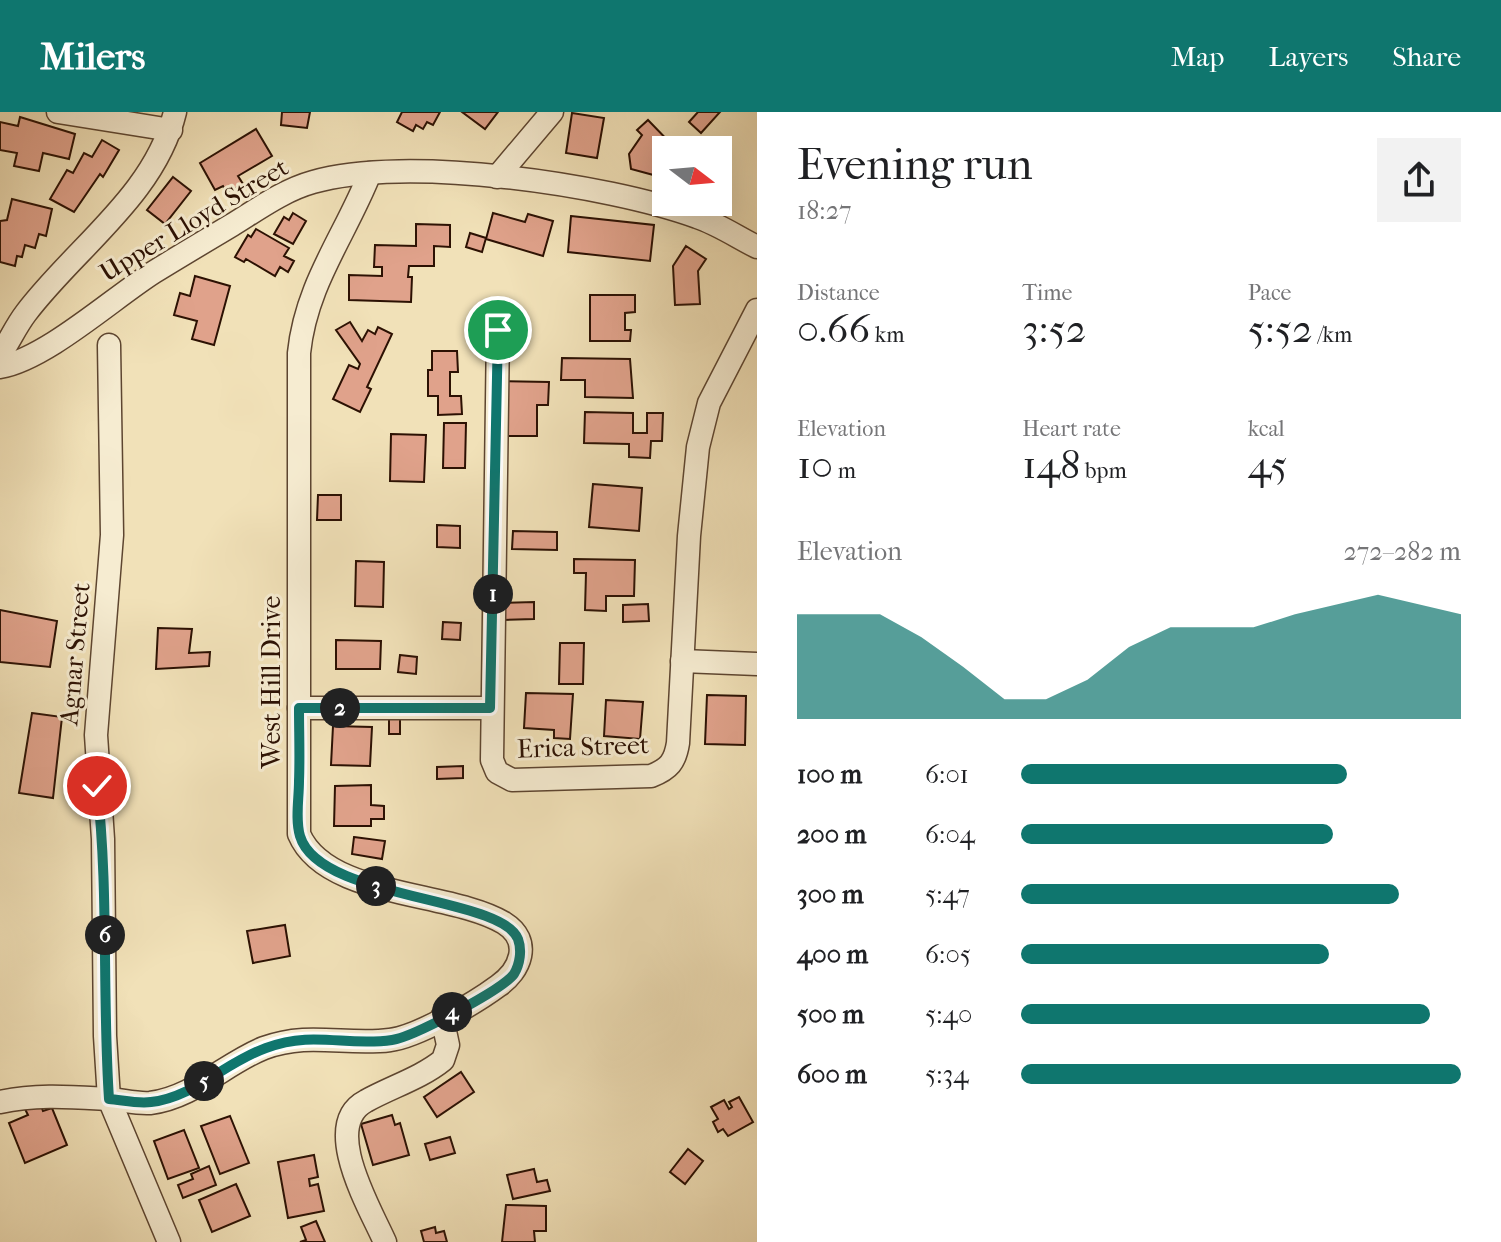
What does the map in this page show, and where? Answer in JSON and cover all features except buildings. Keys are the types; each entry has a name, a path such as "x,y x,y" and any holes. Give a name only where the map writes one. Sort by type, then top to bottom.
{"street":[{"path":"0,355 26,313 154,165 173,121 58,112"},
{"path":"497,177 552,112"},
{"name":"Upper Lloyd Street","path":"0,367 26,359 154,272 277,198 313,182 370,173 417,171 497,177 584,190 669,208 700,218 757,247"},
{"name":"West Hill Drive","path":"370,173 311,293 302,323 299,353 298,818 305,848 318,861 358,879 503,923 518,939 520,962 512,976 484,996 442,1017"},
{"path":"757,310 709,403 698,447 682,661 757,664"},
{"name":"Erica Street","path":"498,330 490,708 492,760 497,772 504,777 525,781 651,776 670,767 676,759 682,661"},
{"name":"Agnar Street","path":"109,345 112,535 96,735 103,839 105,1036 109,1099 169,1242"},
{"path":"299,708 490,708"},
{"path":"0,1102 42,1096 151,1103 179,1094 264,1048 310,1038 395,1040 417,1032 442,1017 448,1045 443,1060 353,1108 346,1126 351,1163 385,1242"}],"route":[{"path":"97,786 105,888 105,1036 109,1099 151,1103 179,1094 264,1048 286,1042 323,1037 357,1041 395,1040 417,1032 484,996 512,976 520,962 518,939 503,923 386,889 331,868 305,848 299,834 298,818 299,708 490,708 498,330"}]}
